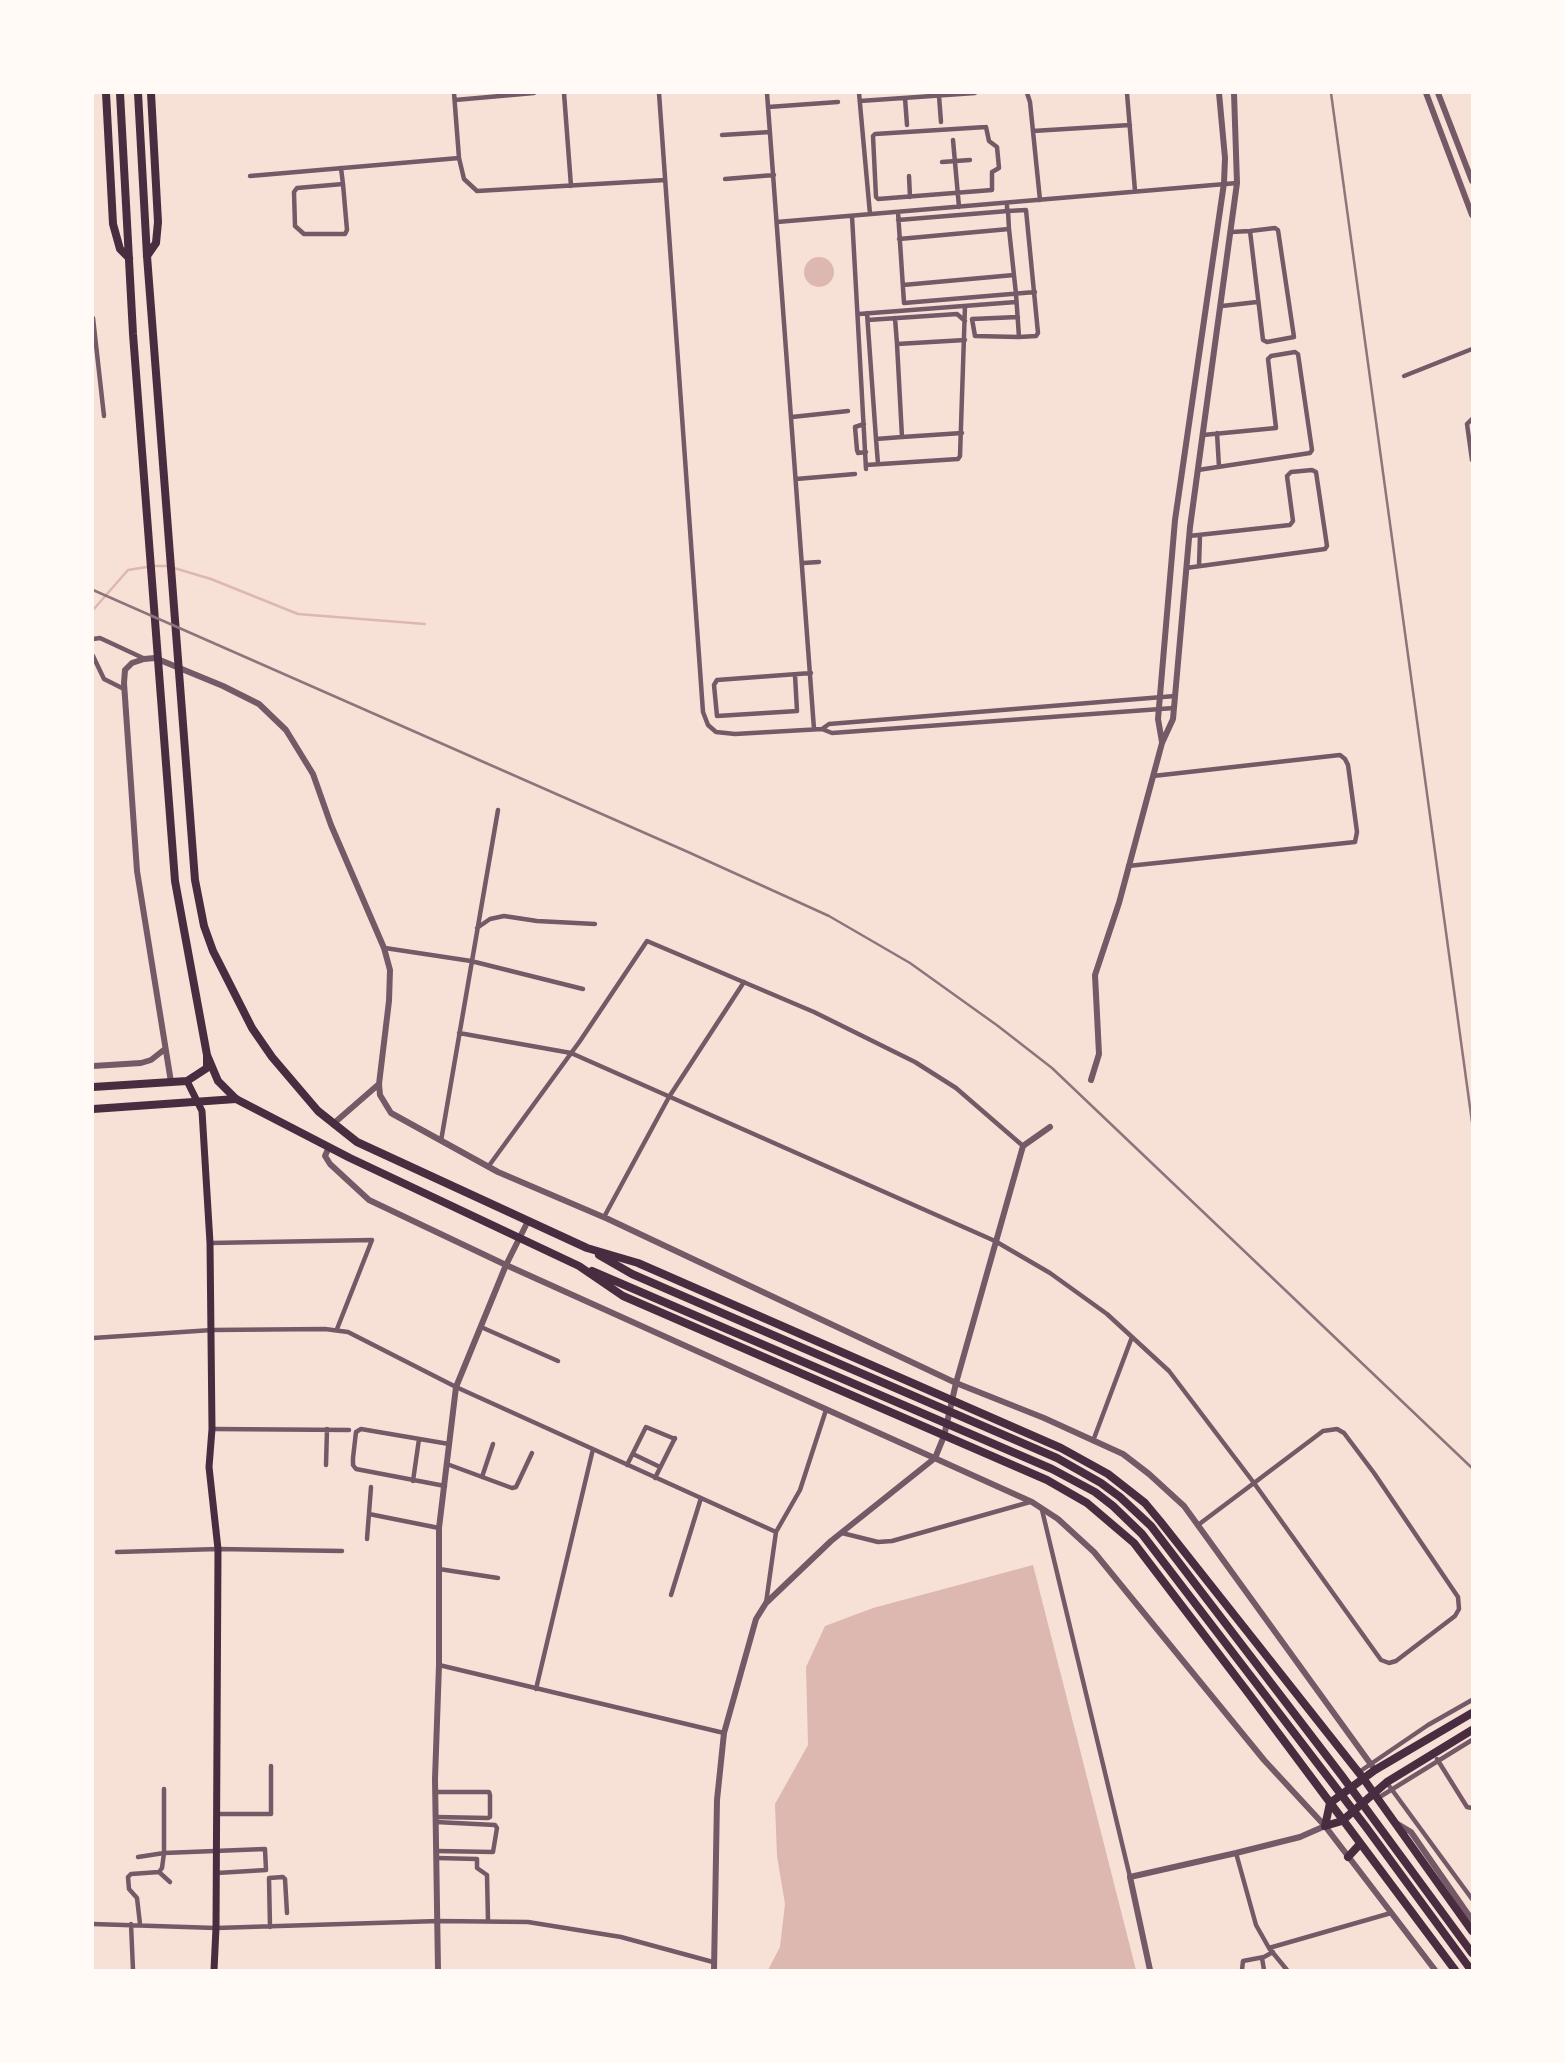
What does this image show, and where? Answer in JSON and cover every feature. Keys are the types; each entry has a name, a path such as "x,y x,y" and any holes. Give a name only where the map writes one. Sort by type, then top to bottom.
{"main road":[{"path":"106,93 113,224 120,249 129,258"},
{"path":"93,1087 187,1081 207,1068 207,1055 175,881 133,334 120,93"},
{"path":"138,93 147,256 195,880 204,926 213,951 252,1028 299,1092 357,1142 587,1248 632,1274 1057,1458 1120,1497 1151,1527 1349,1785 1472,1953"},
{"path":"147,256 156,243 158,222 151,93"},
{"path":"207,1055 218,1081 236,1099 329,1147 579,1266 1052,1469 1094,1492 1129,1520 1150,1545 1366,1827 1471,1970"},
{"path":"187,1081 202,1111 210,1243 212,1429 209,1467 218,1549 214,1970"},
{"path":"93,1109 236,1099"},
{"path":"587,1248 638,1262 951,1400 1108,1474 1145,1503 1361,1775 1472,1931"},
{"path":"579,1266 623,1296 1066,1490 1087,1503 1126,1536 1246,1690 1455,1970"},
{"path":"1472,1713 1361,1775 1330,1803 1325,1826 1342,1821 1389,1785 1472,1730"},
{"path":"1348,1857 1360,1844"}],"street":[{"path":"454,93 459,158 464,179 477,191 665,180"},
{"path":"455,100 533,93"},
{"path":"564,93 571,186"},
{"path":"659,93 703,712 708,725 716,732 735,734 814,729 832,733 1174,708"},
{"path":"767,93 814,729"},
{"path":"859,93 870,214"},
{"path":"860,102 975,93"},
{"path":"1027,93 1040,200"},
{"path":"1127,93 1135,191"},
{"path":"1162,744 1158,719 1175,520 1224,183 1225,158 1219,93"},
{"path":"1091,1080 1099,1054 1095,975 1121,895 1162,744 1173,719 1189,536 1237,183 1234,93"},
{"path":"1426,93 1472,211"},
{"path":"1438,93 1472,181"},
{"path":"935,95 941,122"},
{"path":"905,99 907,125"},
{"path":"768,107 838,102"},
{"path":"1033,131 1130,125"},
{"path":"986,127 989,141 997,147 999,168 992,172 993,188 878,200 873,148 875,134 986,127"},
{"path":"722,135 770,132"},
{"path":"953,140 959,206"},
{"path":"866,149 873,148"},
{"path":"250,176 459,158"},
{"path":"942,162 970,160"},
{"path":"341,168 343,184 348,230 345,234 304,234 295,226 294,192 297,188 343,184"},
{"path":"867,169 875,168"},
{"path":"725,179 774,175"},
{"path":"909,176 910,197"},
{"path":"777,222 1237,183"},
{"path":"1007,203 1019,337"},
{"path":"898,220 1026,210 1038,333 1036,336 1019,337 975,336 972,319 1018,317"},
{"path":"898,212 904,311"},
{"path":"852,216 866,467 958,459 960,456 965,306"},
{"path":"1231,232 1250,230 1275,228 1278,230 1294,337 1267,342 1263,340 1250,230"},
{"path":"899,239 1009,229"},
{"path":"903,285 1014,275"},
{"path":"904,303 1035,292"},
{"path":"859,314 1016,302"},
{"path":"1222,306 1257,302"},
{"path":"867,313 878,464"},
{"path":"868,320 957,314 965,321"},
{"path":"93,317 104,416"},
{"path":"895,318 902,437"},
{"path":"897,344 965,340"},
{"path":"1404,376 1472,348"},
{"path":"1198,470 1310,453 1312,450 1298,354 1294,352 1271,356 1268,359 1276,428 1203,435"},
{"path":"1193,404 1207,406"},
{"path":"792,417 848,411"},
{"path":"1472,419 1467,424 1472,460"},
{"path":"864,424 855,427 857,450 866,452"},
{"path":"876,439 962,433"},
{"path":"1217,433 1219,467"},
{"path":"1186,568 1325,549 1327,546 1316,472 1291,472 1287,476 1293,521 1290,524 1189,536"},
{"path":"796,479 855,474"},
{"path":"1199,566 1200,535"},
{"path":"803,563 819,562"},
{"path":"93,639 100,638 144,659"},
{"path":"93,656 104,679 125,690"},
{"path":"171,1082 137,871 125,690 125,670 132,663 155,658 223,686 259,705 286,730 313,774 331,825 384,948 390,970 379,1084 380,1095 391,1113 488,1167 604,1217 956,1382 1123,1454 1184,1506 1373,1767 1428,1725 1472,1700"},
{"path":"701,682 811,673"},
{"path":"714,682 717,716 780,713 797,711 795,675"},
{"path":"822,729 829,723 1175,696"},
{"path":"970,712 972,722"},
{"path":"1128,866 1355,842 1357,832 1348,765 1340,755 1153,776"},
{"path":"441,1141 498,810"},
{"path":"477,928 490,919 504,916 594,924"},
{"path":"488,1167 571,1053 647,940 814,1012 915,1062 956,1088 1023,1146"},
{"path":"384,948 471,961 583,989"},
{"path":"604,1217 669,1097 744,982"},
{"path":"459,1033 571,1053 995,1241 1050,1273 1107,1314 1169,1371 1254,1483 1384,1663 1396,1661 1455,1616 1459,1609 1458,1597 1344,1433 1331,1429 1323,1431 1254,1483 1198,1525"},
{"path":"93,1066 141,1063 151,1060 165,1049"},
{"path":"333,1124 379,1084"},
{"path":"714,1970 717,1800 724,1734 756,1619 766,1603 842,1532 934,1458 944,1436 951,1400 1023,1146 1050,1126"},
{"path":"329,1147 325,1156 330,1164 369,1200 506,1265 1032,1502 1083,1539 1264,1759 1325,1826 1435,1970"},
{"path":"438,1970 436,1792 439,1528 449,1444 456,1387 506,1265 528,1221"},
{"path":"210,1243 372,1240 337,1329"},
{"path":"481,1327 558,1361"},
{"path":"93,1338 212,1330 337,1329 348,1332 456,1387 776,1532"},
{"path":"1093,1441 1132,1337"},
{"path":"766,1603 776,1532 800,1490 826,1410"},
{"path":"627,1465 646,1427 675,1438 655,1478"},
{"path":"212,1429 349,1430"},
{"path":"326,1465 327,1429"},
{"path":"445,1486 356,1469 353,1465 356,1432 364,1429 449,1444"},
{"path":"414,1481 419,1439"},
{"path":"482,1477 493,1444"},
{"path":"536,1689 593,1449"},
{"path":"447,1464 512,1488 516,1487 532,1453"},
{"path":"632,1454 660,1467"},
{"path":"367,1539 371,1487"},
{"path":"671,1595 701,1499"},
{"path":"842,1532 878,1542 892,1541 1032,1502"},
{"path":"1041,1508 1150,1970"},
{"path":"369,1514 439,1528"},
{"path":"117,1552 218,1549 342,1552"},
{"path":"439,1569 498,1578"},
{"path":"439,1665 724,1734"},
{"path":"1472,1740 1389,1785 1472,1899"},
{"path":"1437,1759 1467,1807 1472,1808"},
{"path":"216,1814 271,1814 271,1766"},
{"path":"159,1872 164,1853 164,1789"},
{"path":"436,1792 489,1792 490,1795 488,1818 436,1819"},
{"path":"436,1819 495,1825 497,1828 493,1852 437,1854"},
{"path":"1393,1822 1411,1832 1472,1920"},
{"path":"1130,1877 1300,1837 1325,1826"},
{"path":"138,1857 164,1853 263,1848 267,1869 216,1874"},
{"path":"1236,1853 1256,1925 1287,1970"},
{"path":"437,1854 477,1859 477,1868 487,1875 488,1921"},
{"path":"140,1924 137,1898 129,1889 128,1877 131,1874 159,1872 170,1882"},
{"path":"270,1927 269,1878 285,1879 287,1913"},
{"path":"1242,1970 1243,1961 1262,1958 1271,1950 1391,1913"},
{"path":"93,1924 216,1928 438,1921 528,1922 621,1937 713,1962"},
{"path":"131,1924 133,1970"},
{"path":"1262,1958 1264,1970"}],"shaded area":[{"path":"819,257 830,261 834,272 830,283 819,287 808,283 804,272 808,261"},
{"path":"1033,1565 1136,1970 768,1970 780,1947 785,1904 777,1856 775,1804 808,1745 806,1667 825,1626 873,1608"}],"waterway":[{"path":"154,566 168,566"},
{"path":"93,610 128,570 147,567"},
{"path":"174,568 211,579 298,614 425,624"}],"railway":[{"path":"1331,93 1472,1122"},
{"path":"93,590 829,916 910,963 1052,1068 1472,1468"}]}
